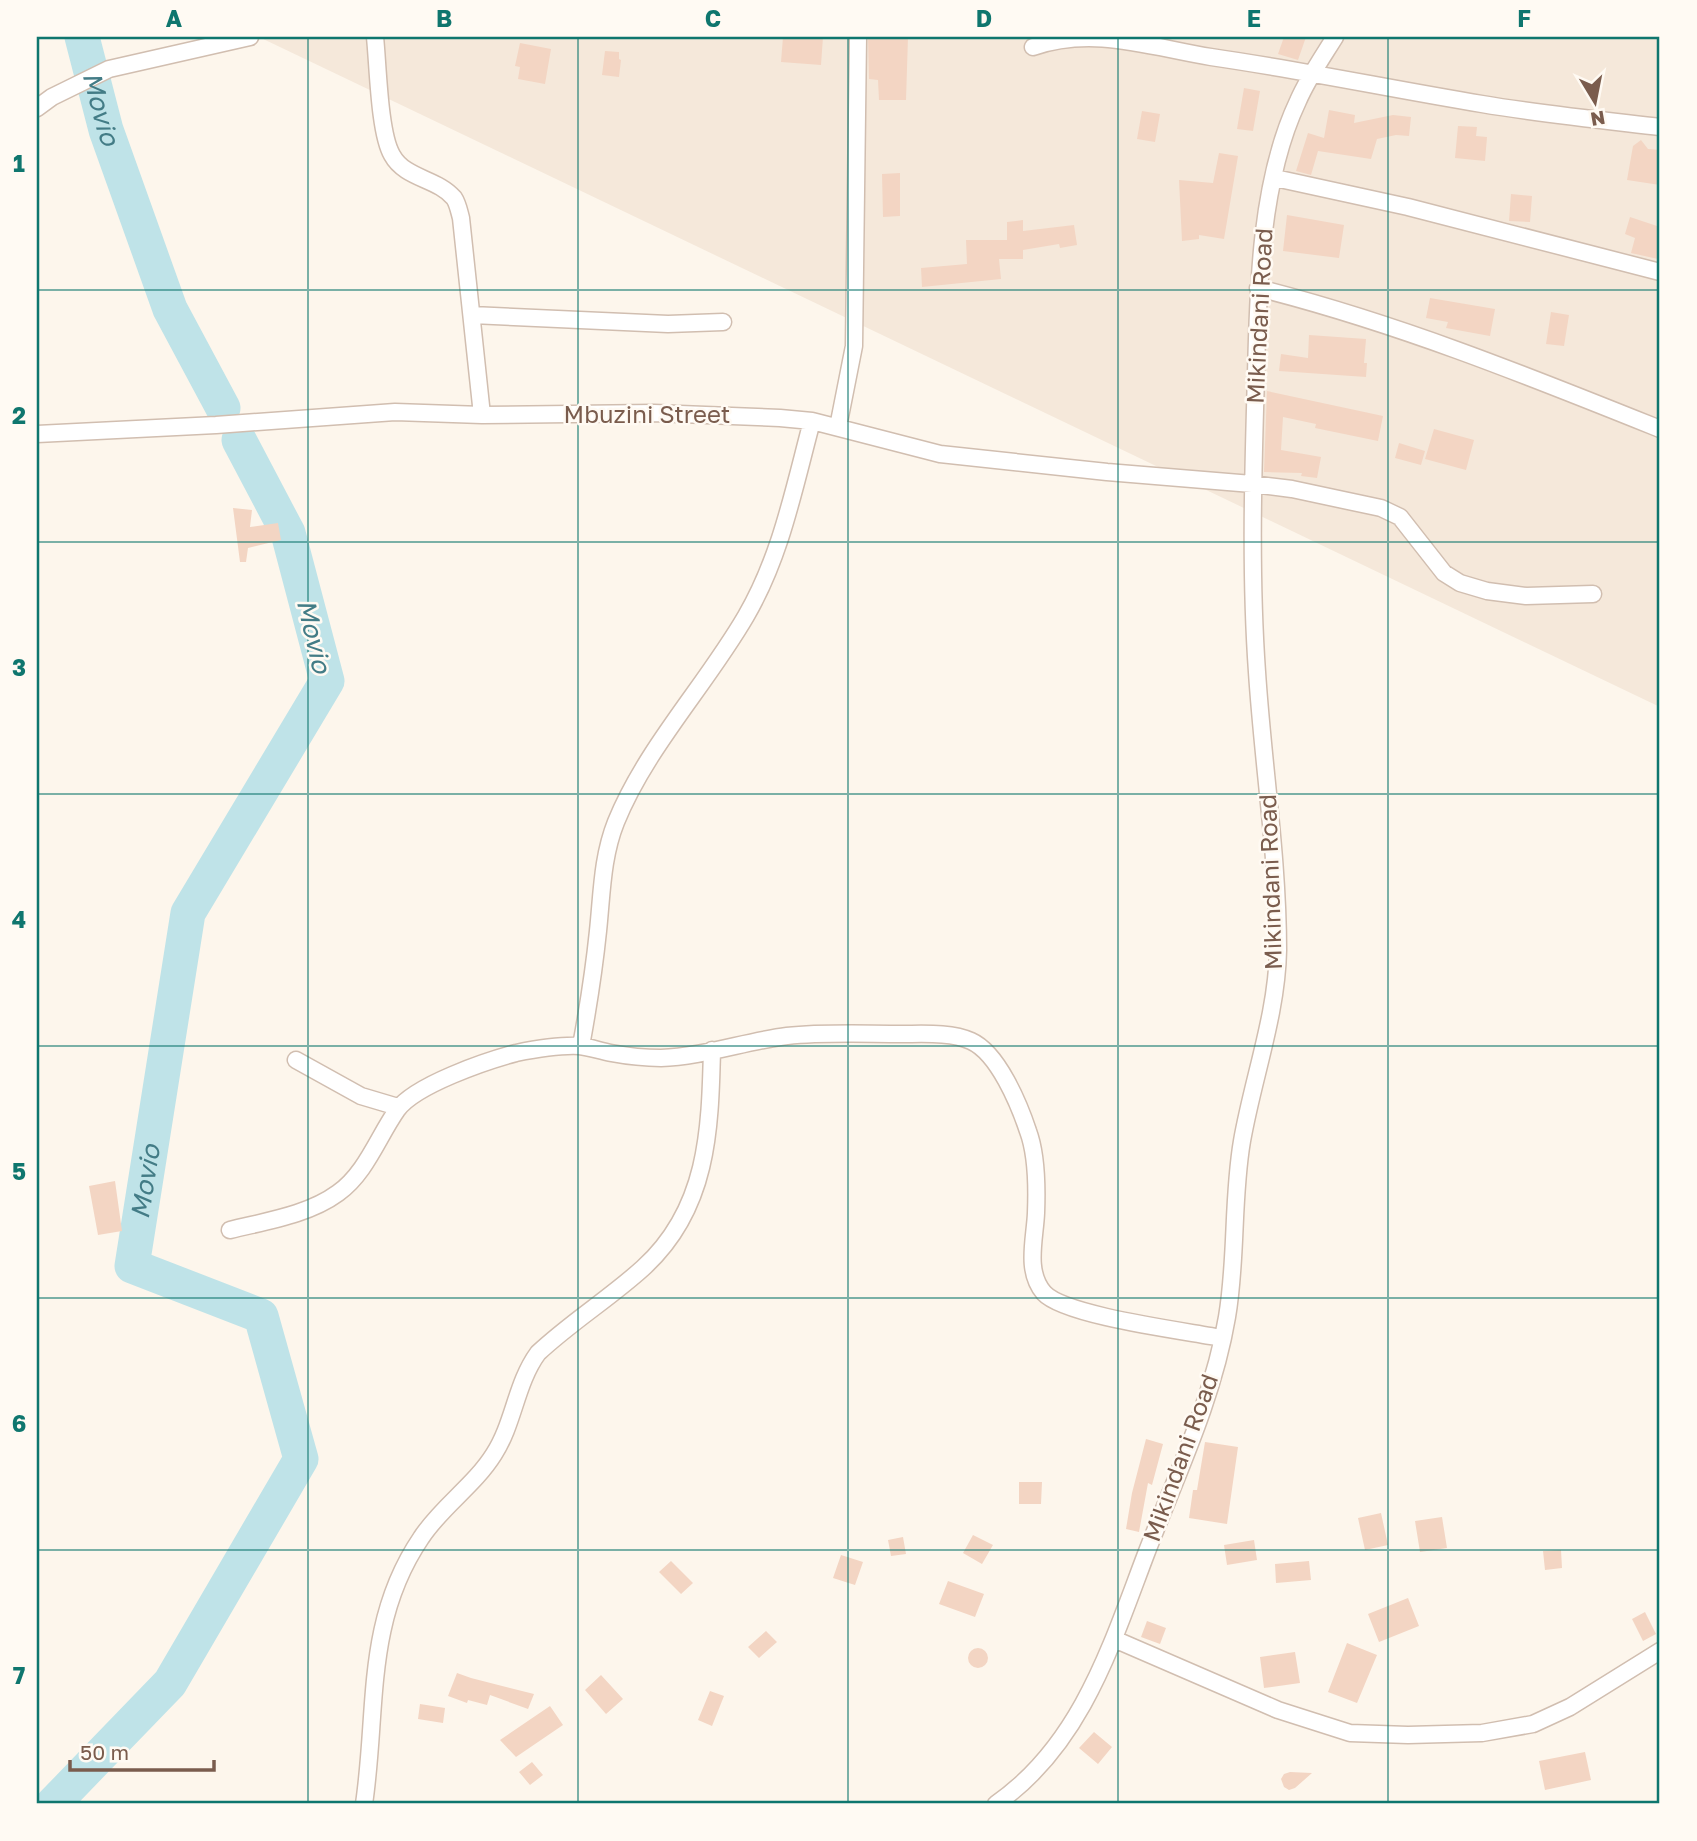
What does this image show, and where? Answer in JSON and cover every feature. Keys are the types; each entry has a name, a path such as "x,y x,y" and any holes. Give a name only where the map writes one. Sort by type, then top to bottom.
{"street":[{"path":"37,108 52,97 109,69 250,37"},
{"path":"375,37 388,146 398,163 407,171 454,199 461,218 482,415"},
{"path":"838,427 853,346 858,37"},
{"name":"Mikindani Road","path":"996,1804 1049,1758 1069,1730 1087,1696 1114,1639 1203,1412 1227,1317 1241,1151 1250,1094 1268,1029 1278,955 1275,870 1256,670 1252,484 1258,288 1267,213 1283,142 1296,104 1312,72 1335,37"},
{"path":"1033,47 1056,39 1139,42 1530,112 1660,127"},
{"path":"1275,177 1408,206 1660,272"},
{"path":"1258,288 1331,307 1458,349 1660,429"},
{"path":"472,315 668,324 723,322"},
{"name":"Mbuzini Street","path":"37,434 394,412 482,415 725,414 812,421 940,454 1252,484 1292,489 1381,508 1400,517 1444,573 1460,583 1487,591 1526,596 1593,594"},
{"path":"582,1046 608,841 617,818 661,741 745,619 761,589 774,560 812,421"},
{"path":"230,1230 324,1203 342,1190 364,1164 398,1107 410,1098 475,1065 518,1053 553,1047 582,1046 608,1053 662,1058 789,1036 952,1036 972,1042 988,1054 1007,1083 1030,1134 1037,1209 1032,1262 1035,1279 1046,1295 1059,1304 1093,1314 1222,1338"},
{"path":"364,1804 375,1662 385,1615 402,1570 422,1536 493,1457 505,1436 528,1366 538,1353 644,1267 666,1244 685,1215 702,1168 710,1121 712,1049"},
{"path":"296,1060 361,1096 398,1107"},
{"path":"1114,1639 1278,1710 1350,1733 1408,1735 1482,1733 1533,1724 1570,1707 1660,1651"}],"shaded area":[{"path":"259,37 1660,37 1660,707"}],"building":[{"path":"783,37 823,37 821,65 781,62"},
{"path":"868,37 908,37 906,100 879,100 878,80 869,79"},
{"path":"1284,37 1306,37 1298,60 1278,54"},
{"path":"520,43 551,49 545,84 518,79 520,67 515,66"},
{"path":"605,51 619,52 619,77 602,75"},
{"path":"1244,88 1260,91 1253,131 1237,129"},
{"path":"1329,110 1355,115 1354,123 1393,115 1411,117 1409,136 1396,135 1377,139 1371,159 1318,151 1311,175 1296,171 1308,133 1324,138"},
{"path":"1142,111 1160,114 1155,142 1137,139"},
{"path":"1458,126 1477,127 1476,136 1487,137 1485,161 1455,158"},
{"path":"1641,140 1648,149 1660,150 1660,185 1627,180 1633,146"},
{"path":"1219,153 1238,156 1224,239 1199,235 1199,239 1182,241 1179,180 1213,183"},
{"path":"900,173 900,216 883,217 882,174"},
{"path":"1511,194 1532,196 1530,222 1509,221"},
{"path":"1287,215 1344,225 1339,258 1283,251"},
{"path":"1630,217 1660,227 1658,259 1631,253 1635,238 1625,234"},
{"path":"1023,220 1023,231 1074,225 1077,245 1060,248 1059,244 1023,250 1023,259 999,259 1001,279 922,287 921,268 967,264 966,240 1007,240 1007,222"},
{"path":"1430,298 1495,309 1490,336 1446,328 1448,322 1426,318"},
{"path":"1551,312 1569,315 1564,346 1546,344"},
{"path":"1309,335 1366,339 1366,377 1279,371 1281,354 1308,358"},
{"path":"1267,391 1383,416 1378,441 1315,428 1316,424 1283,417 1281,450 1321,457 1317,478 1301,476 1302,473 1264,472"},
{"path":"1434,429 1474,440 1466,470 1425,459"},
{"path":"1399,443 1425,451 1421,465 1395,458"},
{"path":"233,508 252,510 250,527 278,523 281,540 248,548 246,562 240,562"},
{"path":"115,1181 122,1231 98,1235 89,1186"},
{"path":"1146,1439 1163,1444 1152,1485 1148,1483 1139,1532 1126,1529"},
{"path":"1205,1442 1238,1447 1227,1524 1189,1518"},
{"path":"1019,1482 1042,1482 1041,1504 1019,1504"},
{"path":"1381,1513 1388,1545 1365,1550 1358,1518"},
{"path":"1442,1517 1447,1548 1420,1552 1415,1521"},
{"path":"973,1535 993,1545 982,1564 963,1553"},
{"path":"903,1537 906,1554 891,1556 888,1540"},
{"path":"1254,1540 1257,1560 1227,1565 1224,1545"},
{"path":"1561,1550 1562,1568 1545,1570 1543,1551"},
{"path":"841,1555 863,1562 855,1585 833,1578"},
{"path":"671,1561 693,1583 681,1594 659,1572"},
{"path":"1309,1561 1311,1580 1276,1583 1275,1564"},
{"path":"948,1581 984,1594 975,1617 939,1604"},
{"path":"1408,1598 1419,1626 1379,1642 1368,1614"},
{"path":"1645,1612 1656,1634 1643,1641 1632,1619"},
{"path":"1147,1621 1166,1628 1160,1644 1141,1637"},
{"path":"766,1631 777,1642 759,1658 748,1647"},
{"path":"1347,1643 1377,1655 1357,1703 1328,1692"},
{"path":"974,1648 982,1648 988,1658 982,1668 974,1668 968,1662 968,1654"},
{"path":"1295,1652 1300,1683 1264,1688 1260,1657"},
{"path":"457,1673 534,1694 528,1709 490,1695 487,1705 468,1700 467,1703 448,1696"},
{"path":"601,1675 623,1699 606,1714 585,1690"},
{"path":"710,1691 724,1696 712,1726 698,1720"},
{"path":"420,1704 445,1708 443,1723 418,1719"},
{"path":"550,1706 563,1725 516,1757 500,1740"},
{"path":"1094,1732 1112,1747 1098,1764 1079,1748"},
{"path":"1585,1752 1591,1780 1545,1790 1539,1761"},
{"path":"532,1762 543,1775 530,1785 519,1772"},
{"path":"1312,1773 1289,1790 1284,1787 1281,1779 1284,1774"}],"waterway":[{"name":"Movio","path":"82,37 106,130 170,309 223,408"},
{"name":"Movio","path":"53,1804 170,1683 301,1459 261,1316 132,1266 188,913 327,681 288,533 239,440"}]}
